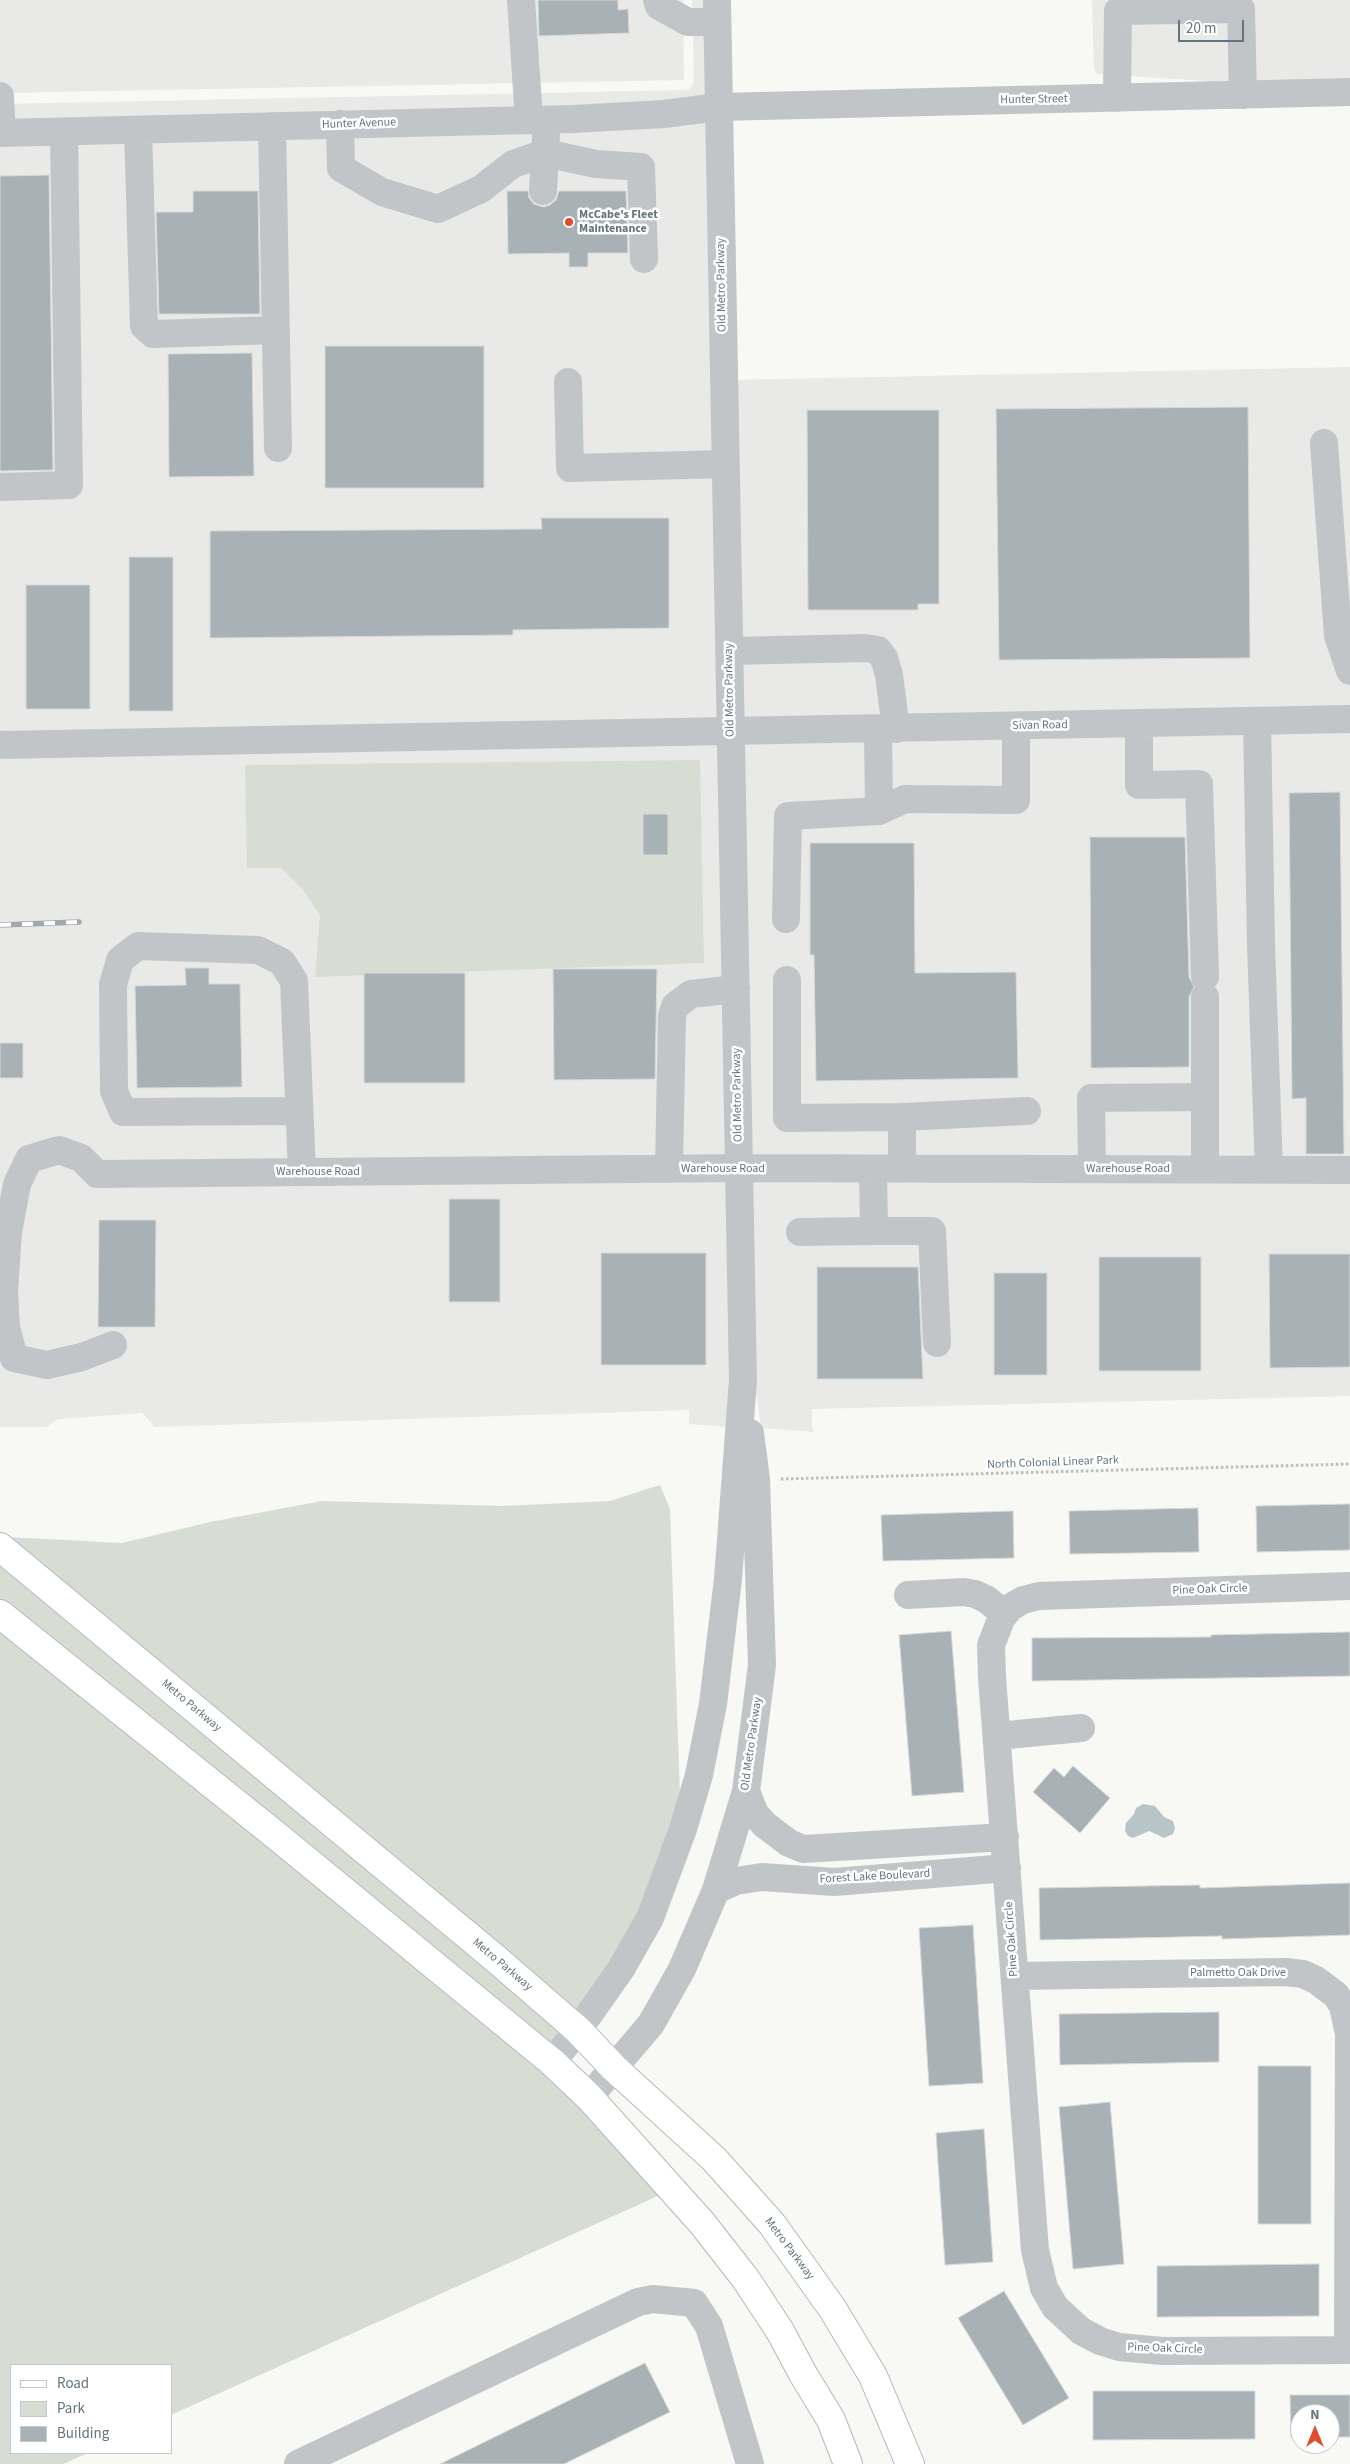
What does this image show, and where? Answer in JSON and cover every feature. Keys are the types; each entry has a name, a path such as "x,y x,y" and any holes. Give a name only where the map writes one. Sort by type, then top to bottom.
{"main road":[{"name":"Metro Parkway","path":"0,1547 489,1953 578,2030 614,2068 714,2159 772,2224 832,2308 872,2376 910,2464"},
{"path":"0,1614 278,1837 552,2062 589,2097 702,2223 745,2278 780,2331 831,2420 848,2464"}],"street":[{"path":"521,0 538,120 545,153 543,191"},
{"path":"657,0 659,6 688,22 717,11"},
{"path":"1116,98 1118,6 1240,4 1243,95"},
{"name":"Old Metro Parkway","path":"552,2062 578,2030 621,1969 650,1918 683,1829 699,1775 713,1704 728,1579 743,1380 717,11"},
{"name":"Hunter Street","path":"718,108 1350,92"},
{"path":"0,96 1,133"},
{"name":"Hunter Avenue","path":"1,133 538,120 664,114 718,108"},
{"path":"340,124 341,168 382,192 438,209 481,189 514,164 545,153 596,164 641,167 644,259"},
{"path":"272,126 278,448"},
{"path":"138,130 144,326 153,334 276,330"},
{"path":"0,487 69,485 64,132"},
{"path":"568,382 570,468 725,464"},
{"path":"1324,444 1338,636 1350,671"},
{"path":"729,651 865,648 878,650 884,658 889,675 887,729 879,811"},
{"name":"Sivan Road","path":"0,745 730,733 1350,719"},
{"path":"1257,721 1261,945 1269,1169"},
{"path":"1139,724 1139,785 1199,784 1205,987 1206,1169"},
{"path":"786,919 788,816 879,811 905,799 1016,800 1016,726"},
{"path":"299,1112 123,1112 114,1091 113,985 120,960 138,946 258,950 282,962 294,981 302,1172"},
{"path":"786,980 787,1118 902,1117 1027,1111"},
{"path":"669,1169 672,1016 674,1006 691,994 736,990"},
{"path":"1092,1169 1091,1098 1206,1097"},
{"path":"902,1117 902,1169"},
{"name":"Warehouse Road","path":"113,1344 82,1357 47,1365 14,1358 6,1327 4,1291 8,1232 18,1184 29,1159 59,1150 81,1158 97,1174 740,1168 1350,1170"},
{"path":"873,1169 874,1230"},
{"path":"800,1232 932,1230 937,1343"},
{"name":"Old Metro Parkway","path":"589,2097 653,2021 682,1969 716,1890 746,1791 760,1692 762,1653 756,1479 743,1380"},
{"path":"728,1579 734,1576 740,1579 751,1598 762,1653"},
{"name":"Pine Oak Circle","path":"1349,2350 1138,2350 1100,2341 1081,2330 1055,2307 1044,2288 1034,2250 991,1645 996,1628 1011,1607 1023,1600 1040,1596 1350,1586"},
{"path":"908,1595 964,1592 975,1594 986,1599 1005,1614"},
{"path":"997,1736 1081,1728"},
{"path":"746,1791 755,1814 765,1825 789,1843 803,1849 1005,1837"},
{"path":"932,1841 934,1873"},
{"path":"803,1849 804,1880"},
{"name":"Forest Lake Boulevard","path":"716,1890 736,1881 762,1876 834,1882 1007,1868"},
{"name":"Palmetto Oak Drive","path":"1015,1976 1286,1972 1303,1974 1316,1980 1336,1995 1344,2006 1349,2034 1349,2350"},
{"path":"298,2464 638,2302 653,2299 694,2303 709,2326 750,2464"}],"path":[{"name":"North Colonial Linear Park","path":"756,1479 1350,1464"}],"shaded area":[{"path":"0,0 683,0 684,80 0,93"},
{"path":"692,0 705,0 735,380 1350,367 1350,1396 812,1409 812,1427 814,1432 761,1428 755,1384 727,1427 689,1424 689,1410 155,1427 142,1413 59,1419 46,1427 0,1427 0,104 687,90 692,86 694,80"},
{"path":"1092,0 1350,0 1350,90 1096,74 1096,71 1094,71"},
{"path":"1143,1804 1155,1806 1164,1817 1173,1821 1175,1828 1173,1834 1164,1838 1149,1831 1133,1838 1128,1836 1125,1831 1126,1823 1134,1814 1136,1808"}],"green space":[{"path":"700,760 704,963 315,977 320,915 303,890 281,868 247,868 245,765"},
{"path":"660,1485 670,1509 680,1797 639,1912 611,1962 576,2012 7,1537 122,1543 210,1522 322,1501 503,1506 610,1501"},
{"path":"0,1563 562,2032 551,2045 285,1827 0,1599"},
{"path":"0,1630 271,1848 544,2073 669,2191 172,2415 172,2364 10,2364 10,2454 86,2454 63,2464 0,2464"}],"building":[{"path":"538,0 618,0 618,10 628,9 629,33 539,36"},
{"path":"49,175 53,470 0,471 0,176"},
{"path":"193,191 258,191 260,314 159,314 156,212 193,212"},
{"name":"McCabe's Fleet Maintenance","path":"507,191 528,191 529,198 534,204 543,207 550,205 556,200 559,191 626,191 628,253 588,253 588,267 569,267 569,253 508,254"},
{"path":"325,346 484,346 484,488 325,488"},
{"path":"252,353 254,476 169,477 168,354"},
{"path":"1248,407 1250,658 999,660 996,409"},
{"path":"807,410 939,410 939,604 918,604 918,610 808,610"},
{"path":"541,518 669,518 669,628 513,630 513,635 210,638 210,531 542,529"},
{"path":"129,557 173,557 173,711 129,711"},
{"path":"26,585 90,585 90,709 26,709"},
{"path":"1340,792 1344,1154 1306,1154 1306,1098 1292,1099 1289,793"},
{"path":"643,814 668,814 668,855 643,855"},
{"path":"1090,837 1185,837 1189,977 1194,987 1189,997 1189,1067 1091,1068"},
{"path":"810,843 914,843 915,973 1016,972 1018,1078 816,1081 814,955 810,955"},
{"path":"185,968 209,968 209,984 240,984 242,1087 137,1088 135,986 186,985"},
{"path":"553,969 657,969 655,1079 554,1080"},
{"path":"364,973 465,973 465,1083 364,1083"},
{"path":"0,1043 23,1043 23,1078 0,1078"},
{"path":"449,1199 500,1199 500,1302 449,1302"},
{"path":"99,1220 156,1220 155,1327 98,1327"},
{"path":"601,1253 706,1253 706,1365 601,1365"},
{"path":"1269,1254 1350,1254 1350,1367 1270,1368"},
{"path":"1099,1257 1201,1257 1201,1371 1099,1371"},
{"path":"817,1267 918,1267 923,1379 817,1379"},
{"path":"994,1273 1047,1273 1047,1375 994,1375"},
{"path":"1350,1504 1350,1550 1257,1552 1256,1506"},
{"path":"1198,1508 1199,1552 1070,1554 1069,1511"},
{"path":"1013,1511 1014,1558 883,1561 881,1515"},
{"path":"951,1631 964,1792 912,1796 899,1635"},
{"path":"1350,1632 1350,1676 1032,1681 1032,1638 1211,1637 1211,1635"},
{"path":"1073,1766 1110,1798 1080,1833 1033,1792 1054,1768 1064,1777"},
{"path":"1350,1883 1350,1935 1222,1939 1222,1936 1040,1940 1039,1888 1200,1885 1200,1888"},
{"path":"973,1925 983,2083 929,2086 919,1928"},
{"path":"1219,2012 1219,2062 1060,2065 1059,2014"},
{"path":"1258,2066 1311,2066 1311,2224 1258,2224"},
{"path":"1110,2102 1124,2264 1073,2269 1059,2107"},
{"path":"984,2129 993,2262 945,2265 936,2133"},
{"path":"1319,2264 1319,2316 1157,2317 1157,2266"},
{"path":"1004,2291 1069,2398 1023,2425 958,2318"},
{"path":"645,2363 670,2412 564,2464 440,2464"},
{"path":"1093,2391 1255,2391 1255,2439 1093,2440"},
{"path":"1290,2395 1350,2395 1350,2437 1340,2437 1340,2404 1290,2404"}],"railway":[{"path":"0,925 79,922"}],"place":[{"name":"McCabe's Fleet Maintenance","path":"569,222"}]}
